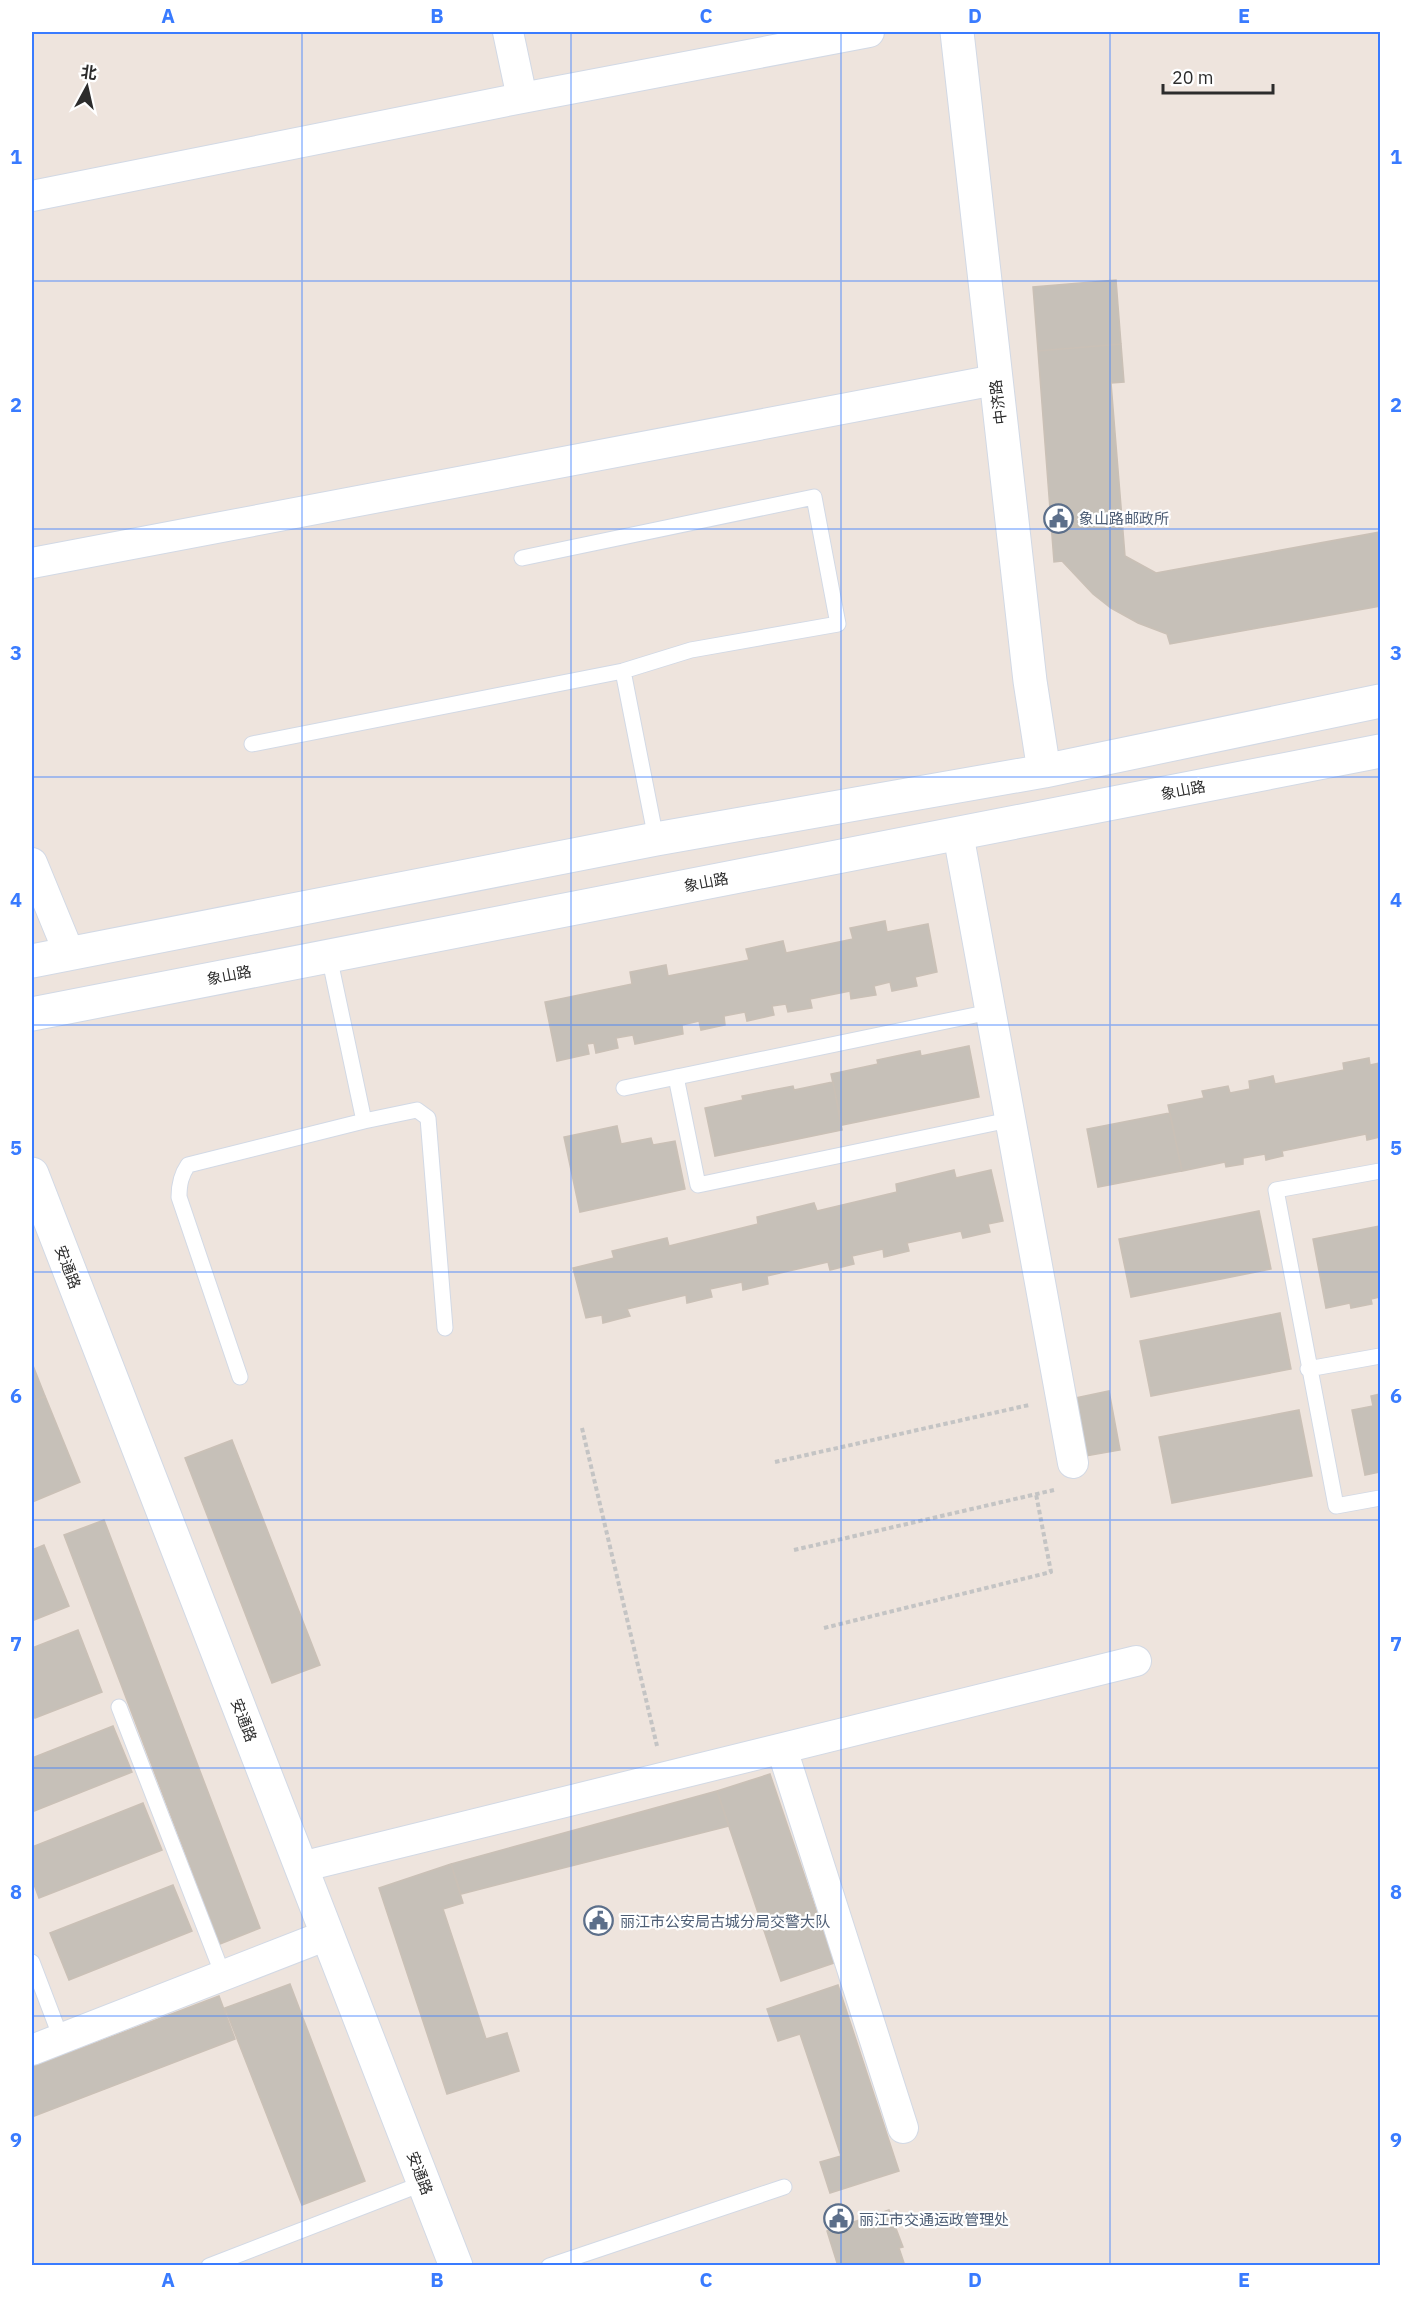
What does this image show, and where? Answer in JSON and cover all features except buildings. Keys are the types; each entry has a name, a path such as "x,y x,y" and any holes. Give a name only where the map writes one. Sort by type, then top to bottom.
{"street":[{"path":"508,32 522,98"},
{"path":"32,196 522,98 869,32"},
{"name":"中济路","path":"957,32 1030,681 1044,771"},
{"path":"32,563 995,380"},
{"path":"32,961 656,839 1044,771 1380,701"},
{"name":"象山路","path":"32,1014 1380,751"},
{"path":"958,833 1073,1462"},
{"path":"32,863 69,953"},
{"name":"安通路","path":"32,1174 456,2265"},
{"path":"301,1868 1136,1661"},
{"path":"782,1749 903,2128"},
{"path":"32,2050 327,1935"}],"lane":[{"path":"252,744 623,671 691,650 838,624 814,497 522,558"},
{"path":"623,671 656,839"},
{"path":"329,956 364,1121"},
{"path":"624,1088 990,1012"},
{"path":"676,1077 698,1185 1009,1120"},
{"path":"240,1377 179,1197 182,1175 188,1165 364,1121 417,1110 428,1118 445,1328"},
{"path":"1380,1171 1276,1190 1308,1369 1336,1506 1380,1498"},
{"path":"1308,1369 1380,1356"},
{"path":"119,1707 223,1975"},
{"path":"32,1962 61,2038"},
{"path":"209,2265 424,2183"},
{"path":"549,2265 784,2187"}],"path":[{"path":"775,1462 1061,1398"},
{"path":"582,1428 665,1778"},
{"path":"794,1550 1068,1487 1073,1462"},
{"path":"824,1628 1051,1572 1036,1494"}],"place":[{"name":"象山路邮政所","path":"1058,518"},
{"name":"丽江市公安局古城分局交警大队","path":"599,1921"},
{"name":"丽江市交通运政管理处","path":"838,2219"}]}
